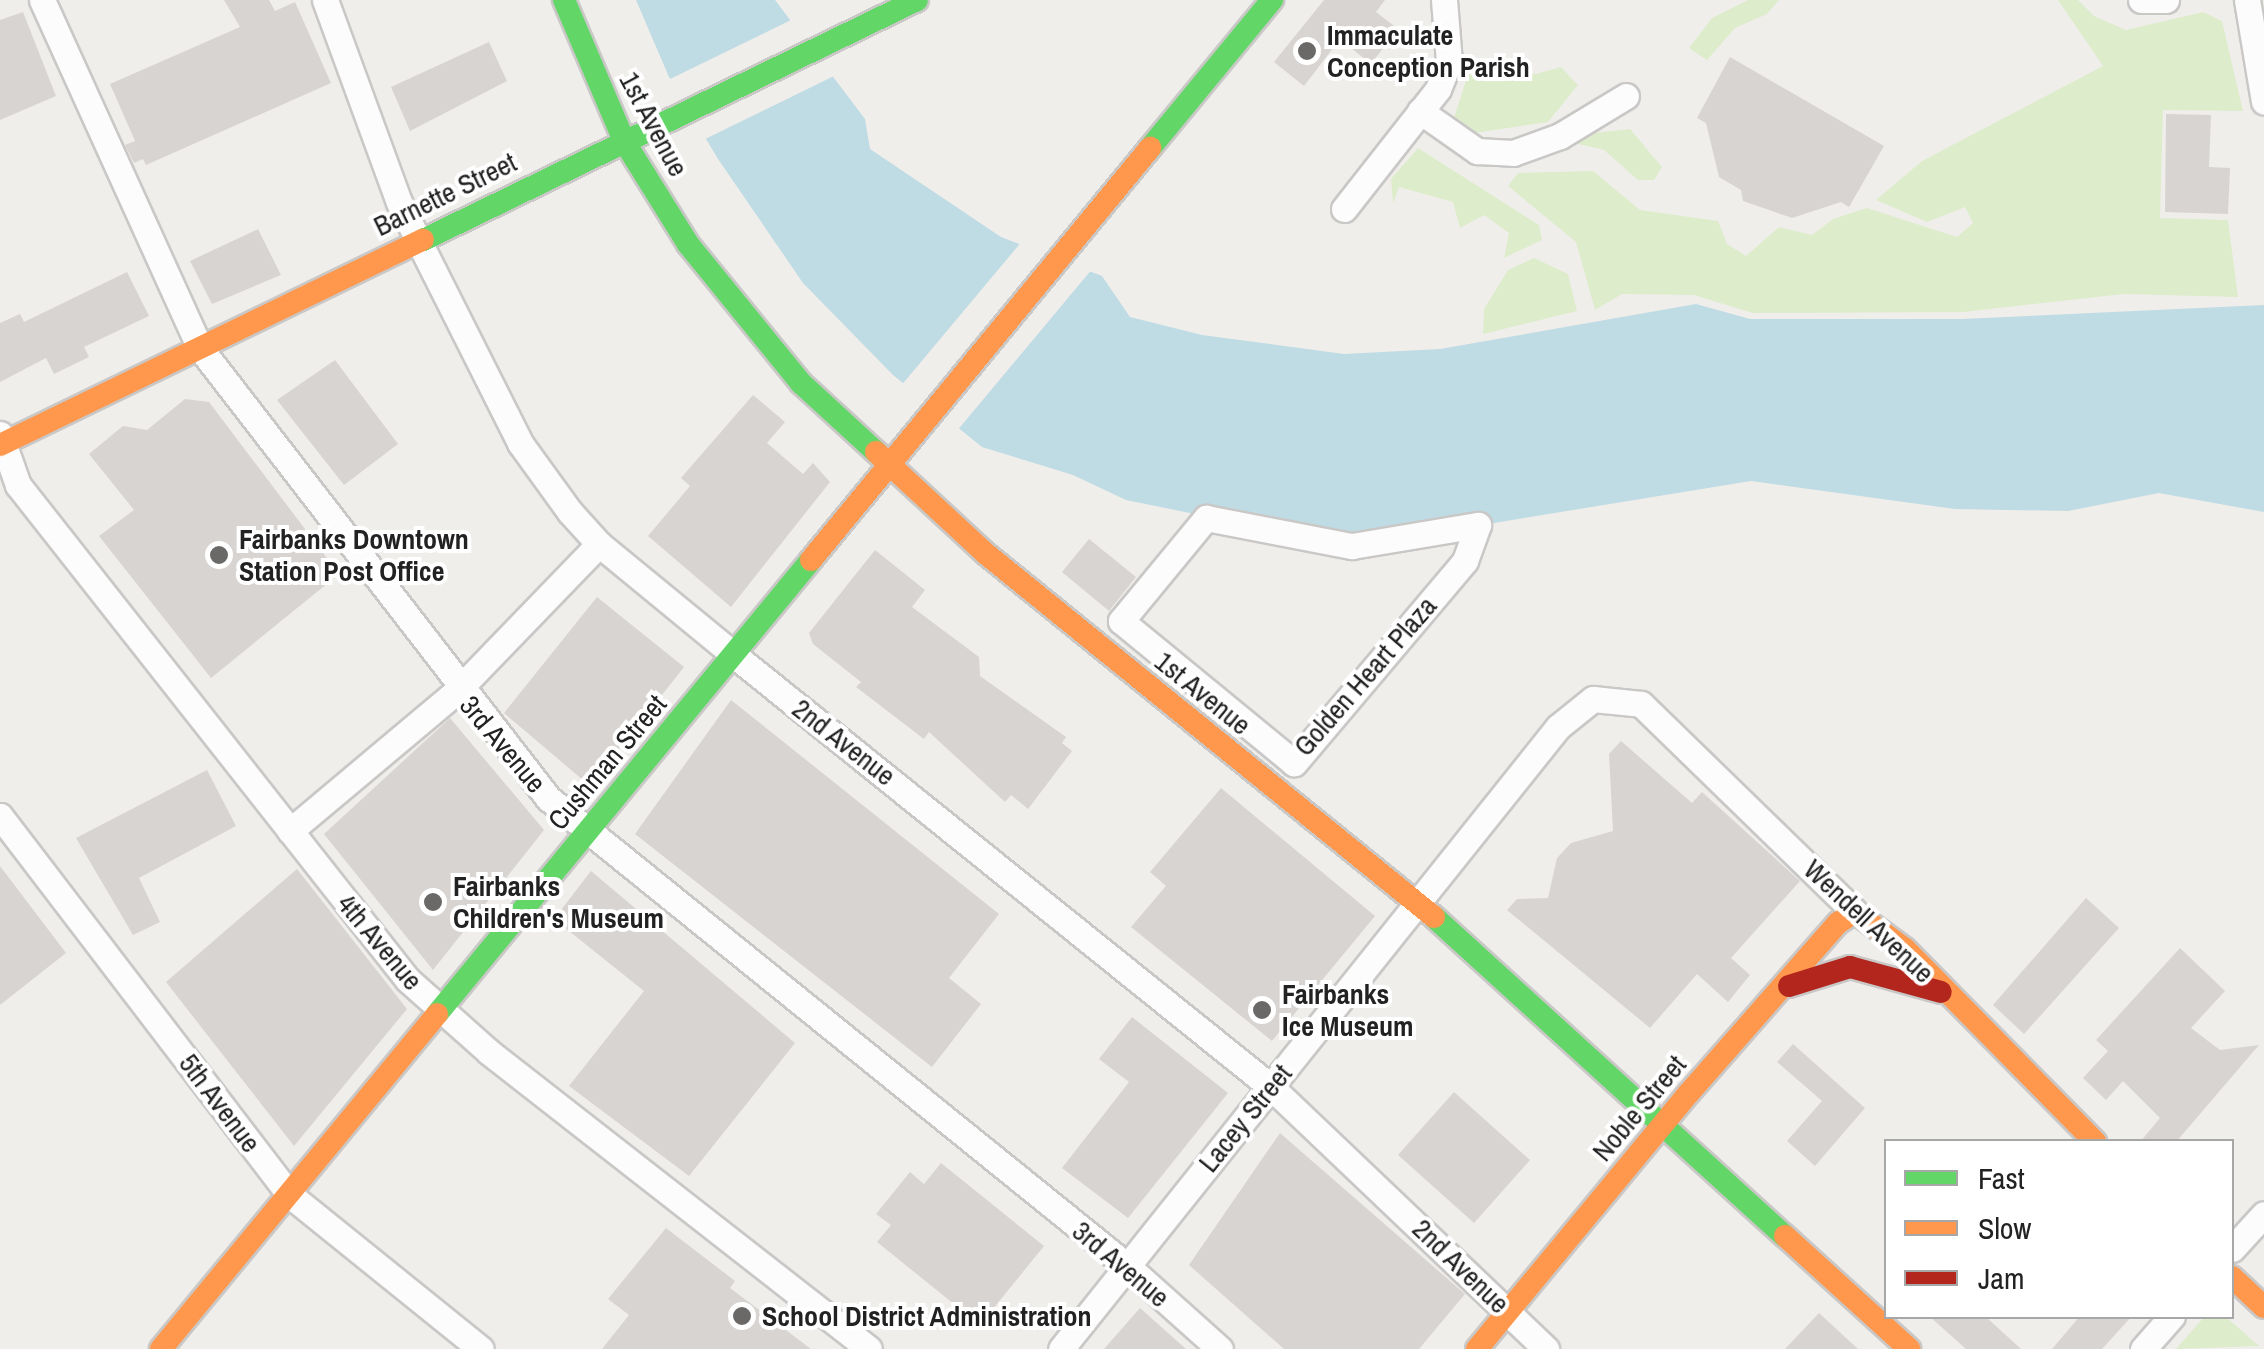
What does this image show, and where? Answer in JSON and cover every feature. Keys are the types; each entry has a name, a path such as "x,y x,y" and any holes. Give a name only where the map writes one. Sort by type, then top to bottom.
{"main road":[{"name":"1st Avenue","path":"564,0 624,141 742,316 890,467 984,553 1418,902 1666,1122 1908,1349"},
{"name":"Barnette Street","path":"1,441 917,0"},
{"name":"Cushman Street","path":"160,1349 441,1014 1272,0"},
{"name":"Noble Street","path":"1477,1349 1838,922 1854,912"},
{"name":"Wendell Avenue","path":"1854,912 1882,927 2092,1139"},
{"path":"1785,988 1850,967 1944,993"},
{"path":"2234,1279 2264,1307"}],"street":[{"name":"3rd Avenue","path":"42,0 200,348 458,690 585,834 1126,1265 1220,1349"},
{"name":"2nd Avenue","path":"324,0 418,240 520,443 599,544 1271,1087 1546,1349"},
{"path":"1344,208 1420,111 1449,62 1444,0"},
{"path":"2141,0 2166,0"},
{"path":"2246,0 2264,102"},
{"path":"1420,111 1477,151 1513,153 1560,136 1626,96"},
{"name":"4th Avenue","path":"1,441 18,485 290,832 441,1014 869,1349"},
{"name":"Golden Heart Plaza","path":"1206,518 1352,546 1478,526 1465,561 1294,763 1121,621 1206,518"},
{"path":"290,832 458,690 599,544"},
{"name":"Lacey Street","path":"1061,1349 1574,711 1592,699 1641,704"},
{"name":"Wendell Avenue","path":"1641,704 1854,912"},
{"name":"5th Avenue","path":"0,816 290,1195 481,1349"},
{"path":"2234,1247 2264,1214"},
{"path":"2143,1349 2169,1319"}],"green space":[{"path":"1748,0 1779,0 1767,14 1735,28 1707,60 1689,48 1712,18"},
{"path":"2058,0 2078,0 2094,16 2126,30 2203,12 2222,21 2243,111 2163,110 2160,218 2228,220 2238,297 2124,294 1963,312 1753,313 1694,295 1622,294 1595,310 1576,242 1508,186 1518,173 1593,171 1640,210 1718,221 1727,244 1746,256 1779,227 1812,235 1833,219 1867,208 1957,237 1973,223 1965,207 1927,222 1876,200 1922,161 2103,66"},
{"path":"1471,65 1536,74 1561,67 1578,85 1548,122 1474,133 1453,121"},
{"path":"1630,129 1662,167 1654,180 1638,180 1604,150 1570,142 1584,134"},
{"path":"1418,148 1539,225 1542,240 1504,258 1509,233 1484,215 1460,228 1453,202 1399,187 1393,203 1391,179"},
{"path":"1534,258 1568,274 1577,311 1483,334 1484,309 1508,270"},
{"path":"2202,1319 2228,1319 2259,1346 2176,1349"}],"water":[{"path":"636,0 775,0 865,119 870,149 1001,237 1102,276 1130,317 1202,335 1344,354 1440,349 1696,304 1750,319 1962,319 2264,305 2264,512 2159,493 2068,511 1955,509 1751,481 1352,546 1126,500 1073,475 982,447 893,375 803,283 718,159 669,77"}],"pier":[{"path":"793,19 834,76 701,141 666,81"},
{"path":"1023,240 1093,268 956,432 900,387"}],"building":[{"path":"224,0 269,0 275,11 295,2 331,83 146,165 143,159 134,163 125,145 135,141 110,84 240,27"},
{"name":"Immaculate Conception Parish","path":"1324,0 1385,0 1376,12 1398,29 1371,64 1340,39 1304,86 1274,62"},
{"path":"23,12 56,96 0,120 0,20"},
{"path":"489,42 507,81 410,131 391,87"},
{"path":"1730,57 1884,146 1849,207 1841,202 1792,218 1743,201 1741,190 1719,177 1706,123 1697,118"},
{"path":"2166,114 2211,115 2209,167 2230,168 2228,214 2165,212"},
{"path":"258,229 281,275 212,304 190,261"},
{"path":"127,272 149,316 84,347 89,357 54,374 46,358 0,382 0,323 20,314 24,322"},
{"path":"335,360 398,444 344,485 277,400"},
{"path":"753,395 785,422 767,443 803,474 813,463 830,482 731,607 648,536 690,486 681,478"},
{"name":"Fairbanks Downtown Station Post Office","path":"185,399 209,402 339,574 211,678 99,536 134,510 89,454 123,426 147,430"},
{"path":"1089,539 1136,577 1109,611 1062,572"},
{"path":"875,550 925,590 912,607 979,657 980,676 1066,737 1062,743 1072,751 1028,809 1011,795 1005,802 929,732 924,739 856,687 861,682 813,644 809,633"},
{"path":"597,597 684,667 590,786 504,713"},
{"path":"731,700 999,914 949,978 981,1004 932,1067 635,834"},
{"name":"Fairbanks Children's Museum","path":"450,718 544,830 433,970 324,834"},
{"path":"1621,741 1692,803 1702,792 1800,881 1731,958 1750,975 1728,1002 1697,974 1650,1028 1507,910 1517,899 1548,898 1557,858 1571,843 1613,831 1609,754"},
{"path":"207,770 236,826 139,878 160,922 133,935 76,838"},
{"path":"1221,788 1375,916 1272,1041 1131,927 1166,886 1150,872"},
{"path":"0,866 66,953 0,1005"},
{"path":"297,869 407,1009 294,1146 166,982"},
{"path":"591,871 795,1043 689,1176 569,1086 644,991 554,919"},
{"path":"2086,898 2119,928 2024,1034 1993,1005"},
{"path":"2180,948 2225,991 2191,1028 2220,1050 2259,1045 2179,1139 2142,1139 2160,1118 2123,1081 2106,1100 2083,1078 2108,1051 2096,1040"},
{"path":"1132,1017 1228,1093 1128,1218 1062,1168 1129,1082 1099,1059"},
{"path":"1793,1044 1865,1108 1815,1166 1787,1141 1822,1101 1777,1062"},
{"path":"1454,1092 1530,1160 1474,1223 1398,1155"},
{"path":"1280,1133 1465,1294 1419,1349 1284,1349 1189,1265"},
{"path":"941,1163 1044,1246 980,1325 877,1242 891,1225 876,1214 910,1172 924,1184"},
{"path":"666,1228 735,1281 730,1288 811,1349 602,1349 629,1315 608,1299"},
{"path":"1140,1308 1186,1349 1104,1349"},
{"path":"1819,1313 1858,1349 1785,1349"},
{"path":"1932,1319 1988,1319 2021,1349 1966,1349"},
{"path":"2077,1319 2129,1319 2102,1349 2052,1349"}],"traffic: fast":[{"path":"564,0 624,141 688,244 801,383 876,452"},
{"path":"423,240 917,0"},
{"path":"1150,148 1272,0"},
{"path":"437,1014 811,560"},
{"path":"1434,917 1785,1236"}],"traffic: slow":[{"path":"811,560 1150,148"},
{"path":"0,445 423,240"},
{"path":"876,452 985,553 1434,917"},
{"path":"1477,1349 1689,1093 1838,923 1855,912 1905,949 2092,1139"},
{"path":"161,1349 437,1014"},
{"path":"1785,1236 1909,1349"},
{"path":"2234,1279 2264,1307"}],"traffic: jam":[{"path":"1789,986 1850,967 1941,992"}],"place":[{"name":"Immaculate Conception Parish","path":"1307,51"},
{"name":"Fairbanks Downtown Station Post Office","path":"219,555"},
{"name":"Fairbanks Children's Museum","path":"433,902"},
{"name":"Fairbanks Ice Museum","path":"1262,1010"},
{"name":"School District Administration","path":"742,1316"}]}
